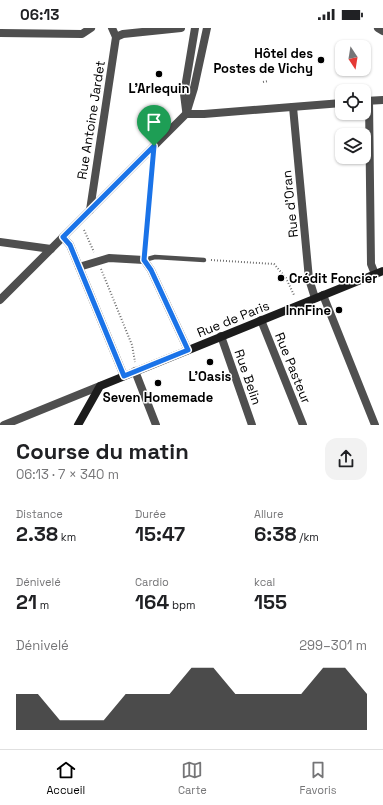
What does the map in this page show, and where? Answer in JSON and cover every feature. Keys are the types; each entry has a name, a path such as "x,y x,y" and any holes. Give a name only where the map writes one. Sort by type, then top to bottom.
{"street":[{"path":"0,33 82,34 91,28"},
{"path":"114,33 123,34 181,28"},
{"path":"186,114 184,94 195,28"},
{"path":"0,300 186,114 194,88 207,28"},
{"path":"378,28 383,31"},
{"name":"Rue Antoine Jardet","path":"90,210 114,33"},
{"path":"371,101 383,100"},
{"path":"186,114 204,114 335,104"},
{"name":"Rue d'Oran","path":"293,107 309,279 319,297 375,425"},
{"path":"367,120 371,264 379,273"},
{"path":"63,237 70,245 124,376"},
{"path":"0,242 51,248"},
{"path":"79,267 98,260 109,258 144,260 151,270 188,350"},
{"name":"Rue de Paris","path":"4,425 379,273"},
{"name":"Rue Pasteur","path":"261,320 303,425"},
{"name":"Rue Belin","path":"221,336 252,425"},
{"path":"135,371 156,425"},
{"path":"78,425 100,386"}],"lane":[{"path":"144,260 155,257 204,260"}],"path":[{"path":"263,82 268,81"},
{"path":"144,260 154,146"},
{"path":"84,230 98,260 132,344 135,354 135,371"},
{"path":"204,260 274,264 286,278 294,295"}],"place":[{"name":"Hôtel des Postes de Vichy","path":"321,60"},
{"name":"L'Arlequin","path":"159,74"},
{"name":"Crédit Foncier","path":"281,278"},
{"name":"InnFine","path":"339,310"},
{"name":"L'Oasis","path":"210,362"},
{"name":"Seven Homemade","path":"158,383"}],"route":[{"path":"154,146 144,260 151,270 188,350 124,376 70,245 63,237 154,146"}]}
